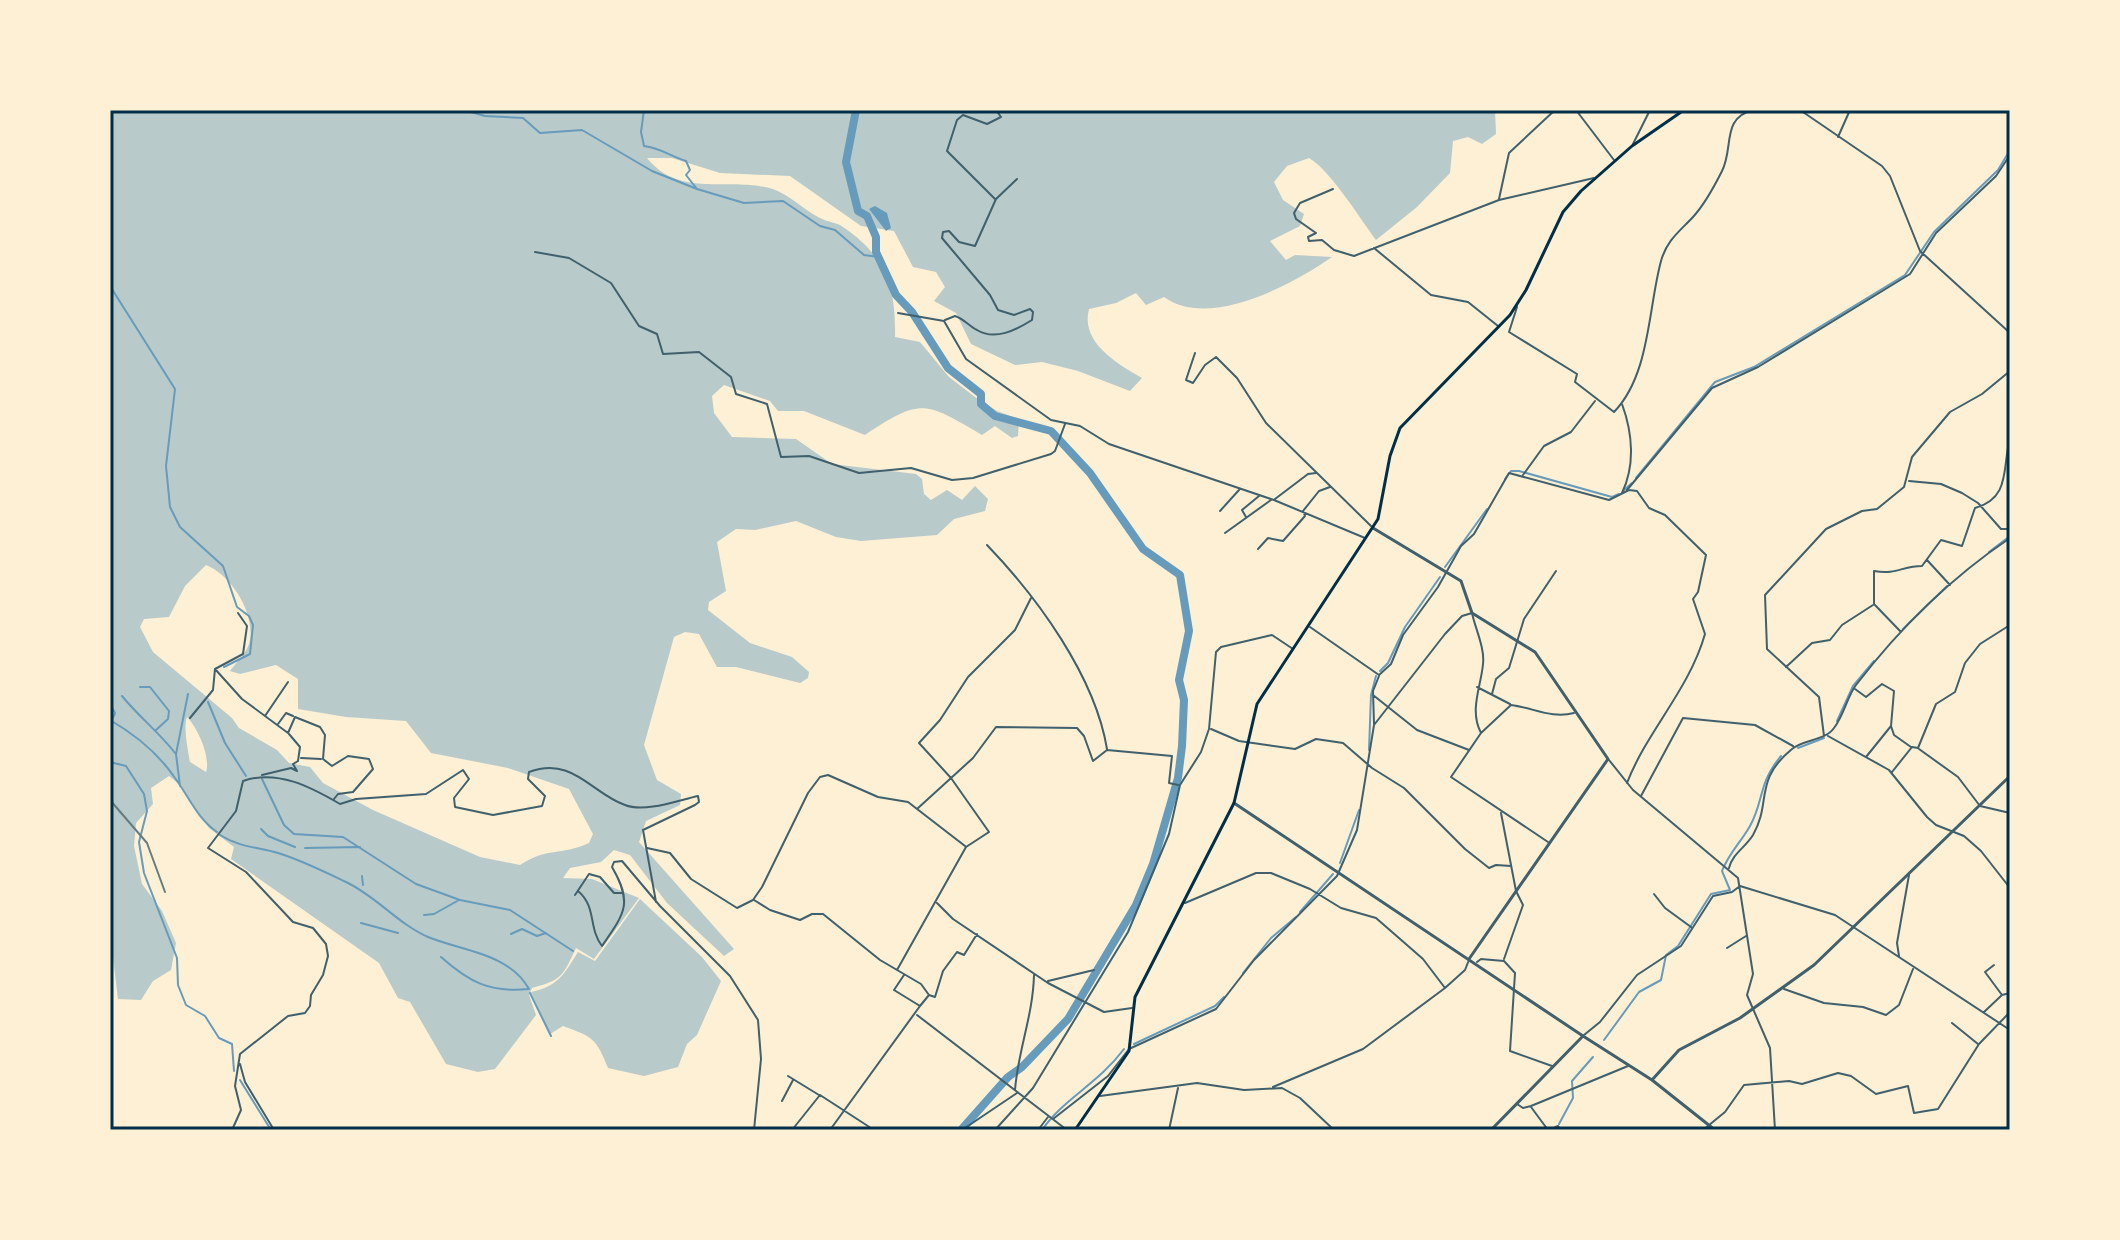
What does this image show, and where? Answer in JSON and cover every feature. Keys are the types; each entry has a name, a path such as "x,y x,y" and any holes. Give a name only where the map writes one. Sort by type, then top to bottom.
{"main road":[{"path":"1075,1130 1129,1049 1132,1009 1234,803 1257,704 1373,528 1400,428 1500,327 1518,304 1563,212 1595,178 1632,146 1684,110"}],"street":[{"path":"996,110 1001,117 987,124 963,115 957,120 947,151 996,199"},
{"path":"1499,200 1509,153 1555,110"},
{"path":"1576,110 1615,161"},
{"path":"1632,146 1650,110"},
{"path":"1518,304 1509,332 1577,374 1575,382 1614,412 1622,403 1651,321 1661,260 1669,243 1698,211 1723,171 1734,121 1753,110"},
{"path":"1800,110 1890,176 1922,252 2010,333"},
{"path":"1838,137 1850,110"},
{"path":"1623,494 1712,388 1758,367 1910,274 1936,233 1996,176 2010,155"},
{"path":"1333,189 1296,207 1296,219 1316,233 1308,237 1309,241 1322,240 1334,250 1354,256 1499,200 1595,178"},
{"path":"898,313 944,321 955,316 974,329 993,335 1011,332 1034,316 1030,309 1014,315 998,310 990,295 942,238 943,232 949,231 959,242 975,246 996,199 1017,179"},
{"path":"1373,248 1431,295 1468,302 1500,327"},
{"path":"535,252 569,258 611,283 639,326 657,334 663,354 699,352 731,377 736,394 767,404 781,457 809,456 839,470 859,473 911,468 952,480 973,478 1051,454 1065,424"},
{"path":"944,321 966,359 1051,420 1080,426 1109,444 1260,495 1366,538"},
{"path":"1195,353 1186,380 1193,383 1210,358 1216,357 1237,378 1266,423 1373,528 1461,581 1484,662 1477,687 1476,724 1481,733"},
{"path":"1826,736 1821,700 1767,649 1765,595 1820,534 1862,511 1877,509 1908,481 1912,457 1950,412 1982,394 2010,371"},
{"path":"1523,473 1544,446 1571,432 1596,400"},
{"path":"1622,403 1628,424 1631,470 1630,481 1623,494"},
{"path":"1902,633 1874,604 1874,571 1897,573 1910,566 1922,566 1941,540 1962,546 1975,508 1989,504 2004,484 2010,438"},
{"path":"2005,471 2010,470"},
{"path":"1225,533 1308,474 1317,473"},
{"path":"1053,1119 1108,1076 1129,1049 1216,1009 1254,960 1339,872 1357,830 1370,764 1373,695 1379,675 1391,664 1403,635 1461,546 1474,534 1509,473 1523,473 1609,500 1637,491 1649,508 1665,515 1707,558 1693,599 1704,631 1703,643 1686,681 1645,744 1627,783"},
{"path":"1908,481 1951,487 1980,506 2001,529 2010,529"},
{"path":"1303,511 1319,491 1331,487"},
{"path":"1220,511 1240,489"},
{"path":"1246,517 1242,510 1260,495"},
{"path":"1258,549 1268,538 1283,541 1305,516 1303,511"},
{"path":"1729,868 1733,856 1754,833 1767,776 1794,747 1826,736 1836,726 1854,689 1921,610 2010,538"},
{"path":"987,545 1031,598 1078,664 1107,750"},
{"path":"1926,560 1950,586"},
{"path":"1492,694 1496,679 1509,668 1534,601 1556,571"},
{"path":"897,970 966,847 989,832 951,778 919,743 940,720 968,677 1015,630 1031,598"},
{"path":"1786,667 1812,643 1830,640 1842,625 1874,604"},
{"path":"215,669 243,654 247,626 238,613"},
{"path":"1374,725 1462,616 1472,613 1535,652 1627,783 1729,868 1740,886 1753,974 1747,995 1770,1048 1775,1130"},
{"path":"1918,748 1936,704 1955,692 1965,663 1975,650 2010,625"},
{"path":"1308,626 1379,675"},
{"path":"995,1130 1026,1098 1128,932 1150,885 1169,834 1180,785 1201,752 1209,729 1216,652 1221,647 1272,635 1293,649"},
{"path":"215,669 230,688 299,744 299,756 293,764 297,771 291,768 243,781 236,811 208,848 246,872 293,922 313,928 326,944 328,956 305,1013 285,1018 243,1051 238,1061 235,1086 241,1110 232,1130"},
{"path":"190,718 213,690 215,669"},
{"path":"265,716 288,682"},
{"path":"1854,689 1866,697 1882,684 1894,691 1891,726 1894,735 1958,777 1980,806 2010,813"},
{"path":"1477,687 1511,705 1557,717 1577,712"},
{"path":"1373,695 1417,730 1469,750"},
{"path":"1511,705 1481,733 1451,777 1549,843"},
{"path":"277,725 286,713 323,730 326,741 323,759"},
{"path":"288,733 295,717"},
{"path":"1641,796 1683,718 1755,725 1794,747"},
{"path":"1866,758 1891,726"},
{"path":"917,809 973,758 996,727 1077,728 1084,736 1093,761 1107,750 1172,756 1172,784 1180,785"},
{"path":"1209,729 1248,743 1295,749 1316,739 1343,743 1404,788 1465,849 1489,868 1511,866"},
{"path":"1826,736 1891,773 1927,817 1981,851 2010,888"},
{"path":"1891,773 1912,747"},
{"path":"299,756 305,760 323,759 332,766 348,756 369,759 373,769 353,792 338,794 333,800"},
{"path":"1099,1096 1197,1083 1244,1090 1272,1088 1363,1049 1465,970 1469,959 1608,759"},
{"path":"262,775 299,783 340,804 356,799 426,794 438,789 460,770 467,771 469,779 453,803 475,813 493,815 542,806 547,800 528,775 540,770 570,772 626,806 682,802 698,796 699,802 695,805 643,830 656,902"},
{"path":"1652,1080 1679,1050 1784,989 1855,927 2010,776"},
{"path":"647,848 670,853 691,879 737,908 753,900 794,826 808,793 820,777 847,781 878,797 908,802 966,847"},
{"path":"1234,803 1652,1080 1715,1130"},
{"path":"1500,811 1516,891 1523,905 1522,915 1509,937 1504,961"},
{"path":"578,891 591,906 593,931 602,946 622,915 624,886 612,867 619,860 730,976 758,1020 761,1059 754,1130"},
{"path":"1185,903 1264,872 1316,893 1354,913 1376,918 1423,959 1445,988"},
{"path":"575,895 589,874 600,877 617,894 624,893"},
{"path":"1899,959 1897,943 1909,874"},
{"path":"1491,1130 1600,1022 1637,975 1681,946 1713,896 1732,892 1740,886"},
{"path":"1740,886 1835,915 2010,1030"},
{"path":"1654,894 1665,908 1691,927"},
{"path":"753,900 770,910 800,920 812,914 823,914 935,997 943,971 957,952 964,955 977,934"},
{"path":"936,902 953,919 1046,981 1104,1012 1132,1009"},
{"path":"1727,948 1747,935"},
{"path":"1476,963 1481,959 1504,961 1515,973 1511,986 1510,1051 1553,1066"},
{"path":"1994,965 1985,972 2002,995"},
{"path":"1784,989 1824,1003 1863,1007 1886,1015 1899,1005 1914,968"},
{"path":"1046,981 1094,970"},
{"path":"905,974 894,990 920,1006"},
{"path":"962,1130 1009,1101 1016,1091 1018,1065 1032,1017 1034,974"},
{"path":"830,1130 929,995"},
{"path":"1983,1013 2002,995 2010,995"},
{"path":"1703,1130 1725,1112 1744,1085 1773,1082 1802,1084 1829,1073 1844,1074 1876,1094 1909,1087 1914,1113 1938,1109 1979,1044 2010,1012"},
{"path":"916,1014 1067,1130"},
{"path":"1952,1023 1979,1044"},
{"path":"238,1061 245,1082 274,1130"},
{"path":"1517,1104 1523,1108 1531,1106 1572,1086 1629,1066"},
{"path":"788,1076 874,1130"},
{"path":"782,1101 794,1079"},
{"path":"1169,1130 1178,1087"},
{"path":"1272,1088 1300,1098 1334,1130"},
{"path":"792,1130 820,1095"},
{"path":"1531,1106 1548,1130 1558,1126 1561,1130"},
{"path":"1038,1130 1049,1116"}],"shaded area":[{"path":"110,110 1495,110 1496,134 1482,144 1468,137 1453,141 1450,173 1417,207 1376,240 1335,183 1317,164 1309,158 1287,166 1274,182 1283,200 1304,214 1300,226 1270,241 1286,260 1295,255 1332,257 1274,290 1227,306 1204,308 1183,306 1164,297 1146,305 1136,293 1116,303 1089,309 1090,332 1095,342 1112,359 1142,378 1130,391 1078,371 1042,362 1015,365 971,344 956,313 934,301 945,287 936,272 913,267 894,231 861,226 790,176 720,173 672,158 647,158 660,171 690,182 773,189 820,218 843,227 869,249 886,274 893,303 895,337 920,342 949,377 997,411 1019,419 1018,436 1012,438 995,426 982,435 948,416 924,408 899,414 865,435 804,411 778,411 770,401 724,385 712,396 714,413 732,437 796,439 832,464 916,474 922,479 924,494 931,500 947,490 962,500 975,486 988,499 985,511 954,519 937,535 861,541 836,537 796,521 755,530 736,529 717,542 726,591 709,602 708,610 750,643 792,657 809,672 808,678 800,683 736,667 717,667 699,634 685,632 674,637 644,745 657,780 681,794 680,805 646,821 639,842 734,949 724,956 667,903 630,855 614,850 601,862 570,868 563,878 592,879 639,898 594,959 576,948 560,976 532,988 529,995 536,1015 495,1069 478,1072 446,1064 410,1002 398,998 379,963 231,859 234,847 209,828 180,785 169,776 151,788 153,804 136,823 134,846 142,884 162,911 176,943 171,970 153,981 141,1000 118,999 113,957 110,956","holes":["206,565 216,570 233,587 249,621 249,644 230,671 240,674 276,665 298,679 298,709 346,717 406,721 431,753 508,768 569,789 593,834 589,843 538,856 520,865 480,857 373,810 323,783 310,767 289,763 277,750 239,728 232,718 153,652 140,627 144,619 169,617 185,586","187,717 202,743 207,759 206,772 190,762"]},
{"path":"640,899 702,957 721,981 697,1035 687,1044 678,1067 644,1076 608,1068 596,1044 581,1033 563,1026 550,1034 531,992 554,983 578,952 595,961"}],"water":[{"path":"875,206 887,213 891,228 886,231 869,209"}],"waterway":[{"path":"464,110 485,116 523,118 540,133 582,130 652,171 697,189 744,203 783,201 820,226 835,230 864,255 879,257"},
{"path":"644,110 641,132 644,146 686,161 690,170 686,175 697,189"},
{"path":"856,110 846,162 858,211 867,216 876,237 876,252 896,295 912,312 948,368 981,394 981,404 995,416 1051,431 1090,473 1143,549 1180,575 1189,631 1179,680 1184,700 1178,778 1153,864 1136,905 1068,1019 1022,1067 1008,1077 961,1130"},
{"path":"1636,478 1715,382 1754,367 1905,275 1934,232 1998,170 2010,150"},
{"path":"110,286 175,389 166,466 170,507 180,527 223,566 237,607 249,616 253,625 250,654 224,667"},
{"path":"1505,479 1511,471 1519,471 1612,497 1619,494"},
{"path":"1624,490 1632,483"},
{"path":"1445,567 1487,509"},
{"path":"1989,552 2010,536"},
{"path":"1380,671 1388,663 1405,627 1440,577"},
{"path":"1903,629 1947,586"},
{"path":"1837,721 1853,686 1874,661"},
{"path":"1369,750 1371,695 1376,676"},
{"path":"140,687 150,687 169,711 168,719 156,730"},
{"path":"180,786 176,754 188,694"},
{"path":"122,696 175,753"},
{"path":"208,702 225,743 246,776"},
{"path":"110,704 115,713 112,720"},
{"path":"110,720 138,738 154,753 199,814 217,832"},
{"path":"1798,748 1824,738"},
{"path":"1604,1040 1639,992 1661,980 1666,955 1678,946 1711,894 1730,890 1722,871 1750,826 1768,775 1781,756"},
{"path":"110,762 126,766 144,794 147,811 139,842 144,873 177,958 178,985 186,1005 205,1016 219,1038 232,1044 234,1071"},
{"path":"262,779 284,825 294,834 343,837 416,884 460,900 510,910 573,951"},
{"path":"1340,863 1359,810"},
{"path":"261,829 268,836 295,847"},
{"path":"220,835 295,859 346,882 428,937 497,960 520,977 529,989 503,989 481,984 441,957"},
{"path":"305,848 360,847"},
{"path":"1300,912 1333,874"},
{"path":"362,876 363,885"},
{"path":"424,915 434,914 459,900"},
{"path":"1243,973 1271,938 1296,917"},
{"path":"361,923 398,933"},
{"path":"511,934 522,929 537,936 546,933"},
{"path":"530,993 551,1036"},
{"path":"1134,1044 1215,1006 1224,997"},
{"path":"1042,1130 1124,1049"},
{"path":"1559,1124 1573,1098 1572,1081 1593,1057"},
{"path":"240,1080 271,1130"}],"railway":[{"path":"110,800 147,843 165,892"}]}
